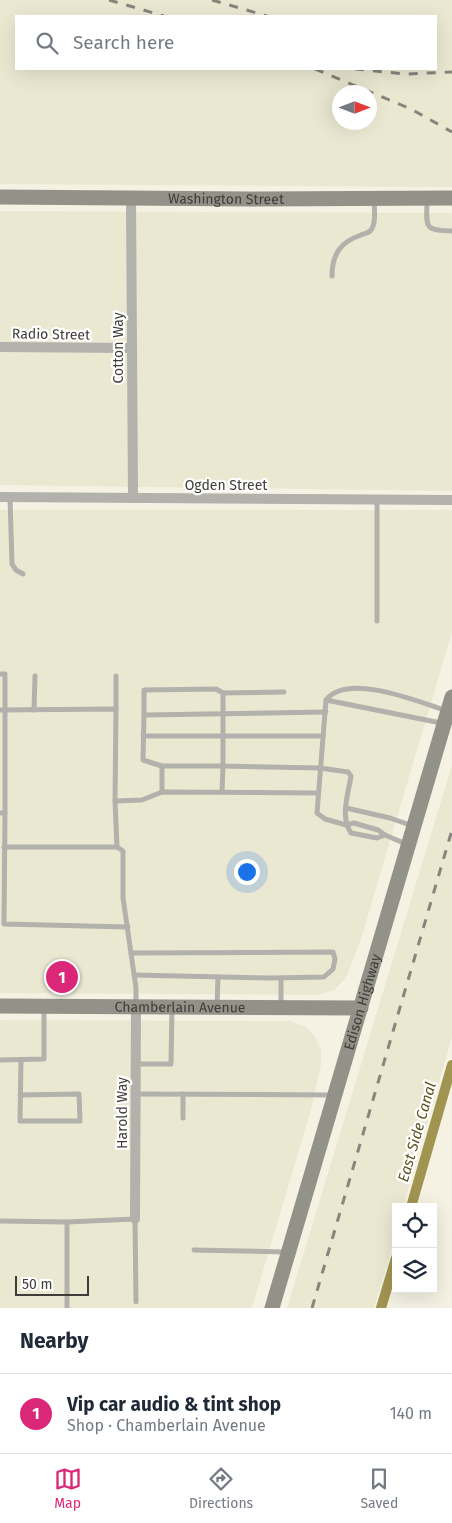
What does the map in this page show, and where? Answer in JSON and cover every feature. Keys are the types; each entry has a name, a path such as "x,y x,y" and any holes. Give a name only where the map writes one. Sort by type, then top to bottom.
{"street":[{"name":"Washington Street","path":"0,197 452,198"},
{"name":"Cotton Way","path":"131,198 133,498"},
{"name":"Radio Street","path":"0,347 132,348"},
{"name":"Ogden Street","path":"5,497 452,500"},
{"name":"Edison Highway","path":"272,1308 448,710"},
{"name":"Chamberlain Avenue","path":"0,1006 360,1008"},
{"name":"Harold Way","path":"135,1219 136,1006"}],"lane":[{"path":"332,276 332,265 336,253 348,240 368,233 373,226 374,198"},
{"path":"428,198 428,224 430,229 434,231 452,231"},
{"path":"5,497 12,564 16,570 23,574"},
{"path":"377,499 377,621"},
{"path":"0,674 5,674 2,813 4,924 128,927"},
{"path":"34,676 34,710"},
{"path":"116,676 115,801 117,848"},
{"path":"284,692 223,694 216,689 144,690 143,760 162,766 320,768 348,772 351,776 346,808 346,825 351,833 377,838 385,835"},
{"path":"326,700 336,692 357,689 382,691 448,710"},
{"path":"222,792 223,694"},
{"path":"326,700 448,710"},
{"path":"326,700 317,813 324,819 346,825 354,823 378,830 408,845"},
{"path":"3,710 116,709"},
{"path":"144,714 326,712"},
{"path":"143,736 323,736"},
{"path":"162,766 162,792"},
{"path":"115,801 142,800 162,792 318,793"},
{"path":"346,808 357,809 414,826"},
{"path":"4,847 117,848 123,851 124,898 136,1006"},
{"path":"130,953 333,952 336,959 332,969 324,977 134,975"},
{"path":"217,1007 218,977"},
{"path":"281,978 281,1008"},
{"path":"0,1060 44,1059 44,1006"},
{"path":"136,1064 171,1064 172,1007"},
{"path":"20,1095 79,1094 80,1121 20,1121 20,1095 21,1060"},
{"path":"135,1094 335,1095"},
{"path":"183,1094 183,1118"},
{"path":"0,1221 67,1222 135,1219 136,1302"},
{"path":"67,1222 67,1308"},
{"path":"194,1250 289,1252"}],"shaded area":[{"path":"0,0 452,0 452,187 0,184"},
{"path":"0,211 452,213 452,491 0,485"},
{"path":"0,510 452,510 452,632 361,939 346,978 334,990 319,995 0,993"},
{"path":"452,765 452,1037 404,1203 392,1203 392,1247 374,1308 287,1308"},
{"path":"0,1020 290,1021 304,1026 314,1035 321,1049 321,1065 311,1110 252,1308 0,1308"}],"waterway":[{"name":"East Side Canal","path":"412,1203 452,1065"},
{"name":"East Side Canal","path":"381,1308 392,1271"}],"railway":[{"path":"109,0 161,15"},
{"path":"212,0 264,15"},
{"path":"317,70 411,109 452,132"},
{"path":"365,70 406,74 452,72"},
{"path":"312,1308 452,830"}],"place":[{"name":"Vip car audio & tint shop","path":"62,977"}]}
